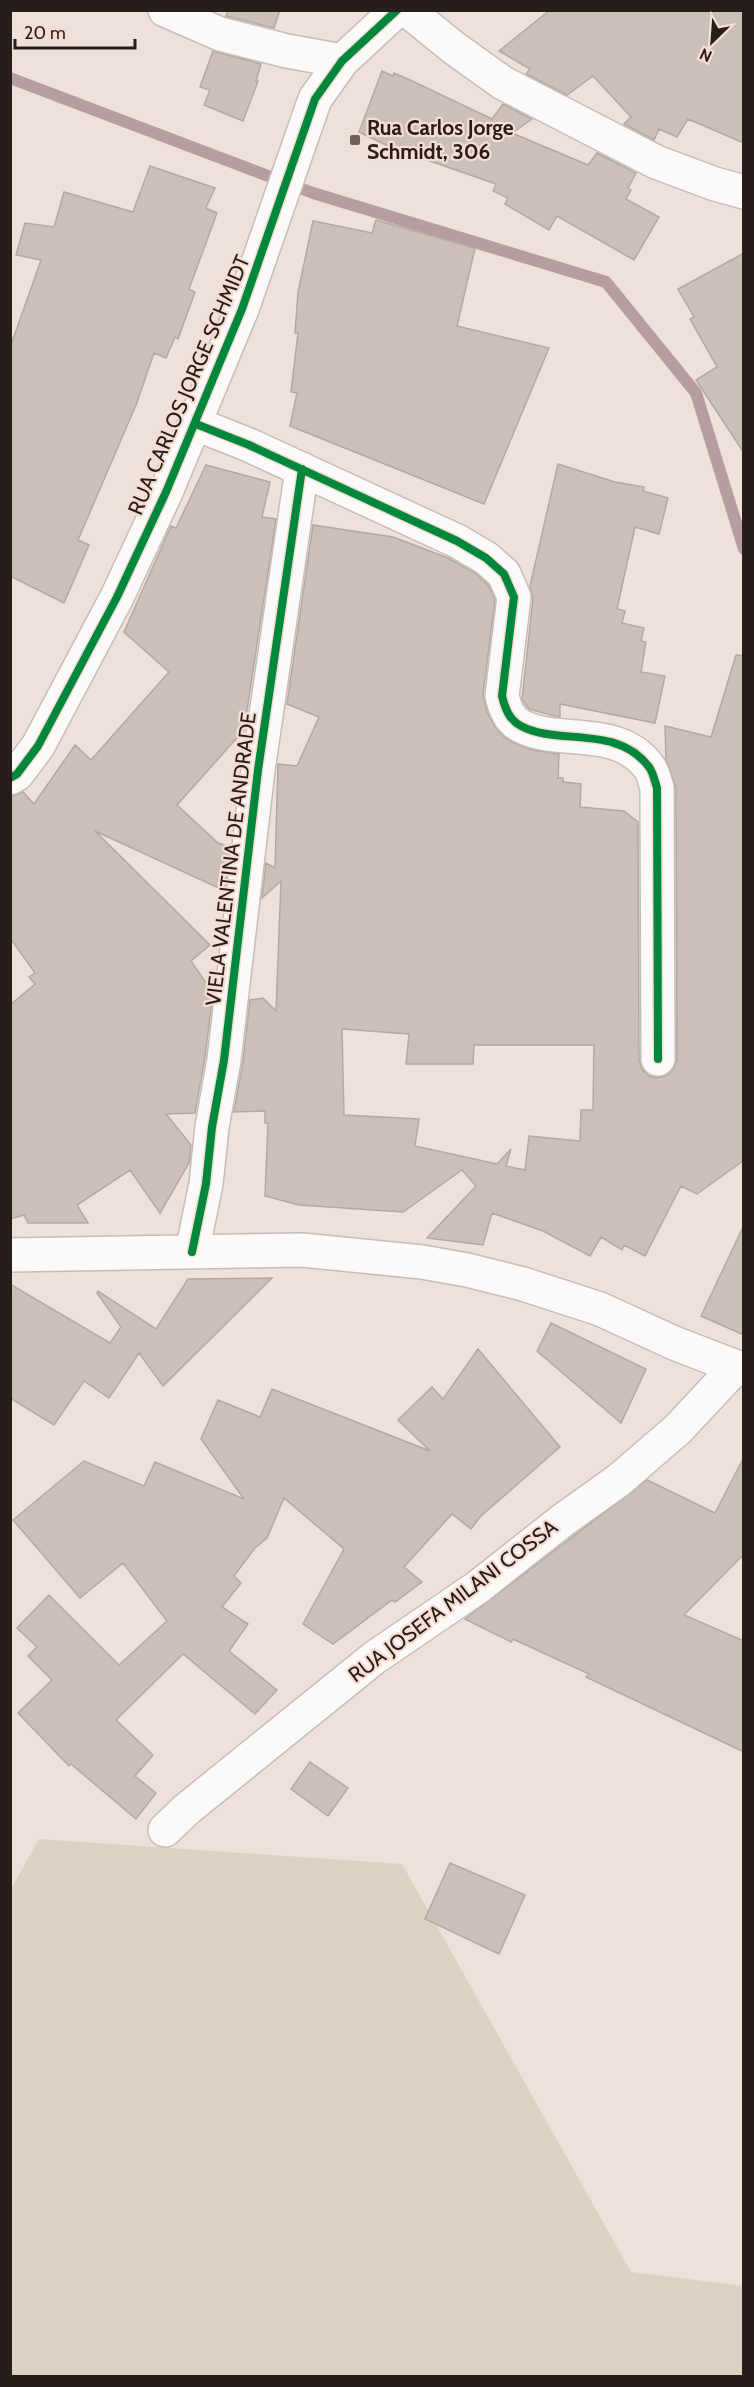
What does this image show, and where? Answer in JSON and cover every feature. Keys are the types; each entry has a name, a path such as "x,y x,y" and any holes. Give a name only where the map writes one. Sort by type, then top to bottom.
{"street":[{"path":"165,10 220,34 287,51 342,61"},
{"name":"RUA CARLOS JORGE SCHMIDT","path":"10,778 17,774 39,746 117,597 196,424 254,278 315,99 342,61 397,10"},
{"path":"407,10 453,48 503,83 656,162 744,192"},
{"path":"196,424 302,469 457,541 486,558 504,573 514,597 502,696 505,709 512,719 521,726 541,732 601,739 633,751 650,768 657,788 658,1059"},
{"name":"VIELA VALENTINA DE ANDRADE","path":"192,1252 206,1184 212,1127 224,1060 258,770 302,469"},
{"path":"10,1255 302,1250 352,1254 467,1270 523,1284 600,1309 674,1343 740,1369"},
{"name":"RUA JOSEFA MILANI COSSA","path":"165,1830 187,1809 374,1658 423,1627 478,1587 618,1480 678,1429 740,1369"}],"shaded area":[{"path":"39,1839 402,1864 631,2272 743,2286 743,2376 11,2376 11,1889"}],"building":[{"path":"228,10 280,10 274,28 226,16"},
{"path":"550,10 744,10 744,143 688,119 677,137 659,129 654,140 624,124 631,117 593,76 567,95 526,74 530,69 499,51"},
{"path":"213,51 261,64 256,81 258,81 243,121 204,105 210,90 200,87"},
{"path":"382,71 408,79 492,119 503,104 532,119 512,133 588,165 597,153 636,173 628,188 631,190 626,199 659,217 634,260 557,216 549,230 505,204 508,198 493,191 496,184 390,147 359,132"},
{"path":"150,166 215,188 206,208 217,213 189,289 195,292 178,339 175,337 166,358 154,353 136,405 78,540 89,545 64,603 10,576 10,348 41,260 16,255 25,223 54,227 64,192 133,212"},
{"path":"376,220 475,248 457,326 549,348 484,504 290,426 297,393 291,392 298,333 295,333 298,292 313,221 372,233"},
{"path":"744,253 744,453 696,380 717,367 690,319 694,317 678,289"},
{"path":"558,464 615,482 644,487 643,491 668,498 659,534 635,527 617,609 625,611 622,623 644,628 641,641 646,642 641,672 665,676 655,723 560,704 560,717 529,709 522,699 533,599 530,586"},
{"path":"206,465 270,482 262,517 276,519 244,730 177,805 218,843 230,847 225,891 95,831 210,945 191,961 213,993 195,1113 166,1114 191,1145 189,1163 160,1213 130,1170 77,1205 88,1223 28,1223 24,1215 10,1219 10,1005 35,984 29,977 35,973 10,938 10,797 23,792 34,804 75,745 91,760 169,672 124,632 171,526 176,528"},
{"path":"313,525 393,537 448,558 475,573 488,585 495,600 483,694 487,712 495,727 505,738 514,743 532,750 559,754 558,778 563,778 563,782 581,784 580,807 624,811 638,822 639,1059 642,1069 649,1076 657,1078 668,1075 677,1059 676,788 666,759 665,726 711,737 736,655 744,656 744,1160 697,1194 681,1186 645,1256 624,1245 622,1250 601,1237 590,1256 543,1231 492,1213 483,1245 427,1238 476,1186 462,1170 403,1212 299,1205 265,1196 268,1123 265,1123 265,1111 234,1112 243,1062 250,1000 263,998 276,1011 281,881 262,898 266,863 275,868 278,764 297,766 319,717 287,704","holes":["342,1029 409,1034 406,1064 473,1064 474,1045 594,1045 593,1110 581,1110 580,1141 529,1136 525,1170 506,1166 511,1149 497,1164 415,1146 419,1119 344,1115"]},
{"path":"744,1225 744,1335 701,1316"},
{"path":"272,1278 163,1386 139,1353 109,1398 84,1381 54,1425 10,1398 10,1284 110,1343 121,1327 97,1293 98,1291 156,1329 188,1279"},
{"path":"551,1323 646,1369 621,1423 537,1351"},
{"path":"478,1349 560,1447 480,1517 471,1529 452,1514 404,1567 422,1582 395,1602 392,1600 333,1644 303,1624 344,1549 284,1498 267,1538 254,1549 234,1576 241,1583 222,1607 248,1624 229,1651 277,1690 255,1714 183,1654 116,1720 153,1755 135,1776 156,1793 136,1819 71,1764 69,1766 18,1713 52,1680 28,1656 37,1647 17,1628 49,1595 119,1665 167,1621 123,1563 80,1598 13,1520 84,1461 144,1486 155,1462 244,1499 201,1439 218,1400 260,1417 272,1389 430,1451 398,1420 432,1387 443,1399"},
{"path":"744,1457 744,1554 684,1615 744,1641 744,1752 586,1677 589,1674 513,1639 511,1642 465,1619 647,1480 715,1513"},
{"path":"310,1762 348,1788 328,1816 291,1789"},
{"path":"450,1863 525,1895 499,1954 425,1919"}],"waterway":[{"path":"10,78 313,193 606,282 696,393 744,549"}],"cycle path":[{"path":"10,778 17,774 38,746 117,597 166,492 242,309 315,99 342,61 397,10"},
{"path":"196,424 249,445 457,541 486,558 504,574 514,597 502,696 511,717 521,726 536,732 604,740 621,745 636,754 649,767 657,788 658,1059"},
{"path":"192,1252 206,1184 212,1127 224,1060 258,770 302,469"}],"place":[{"name":"Rua Carlos Jorge Schmidt, 306","path":"355,140"}]}
